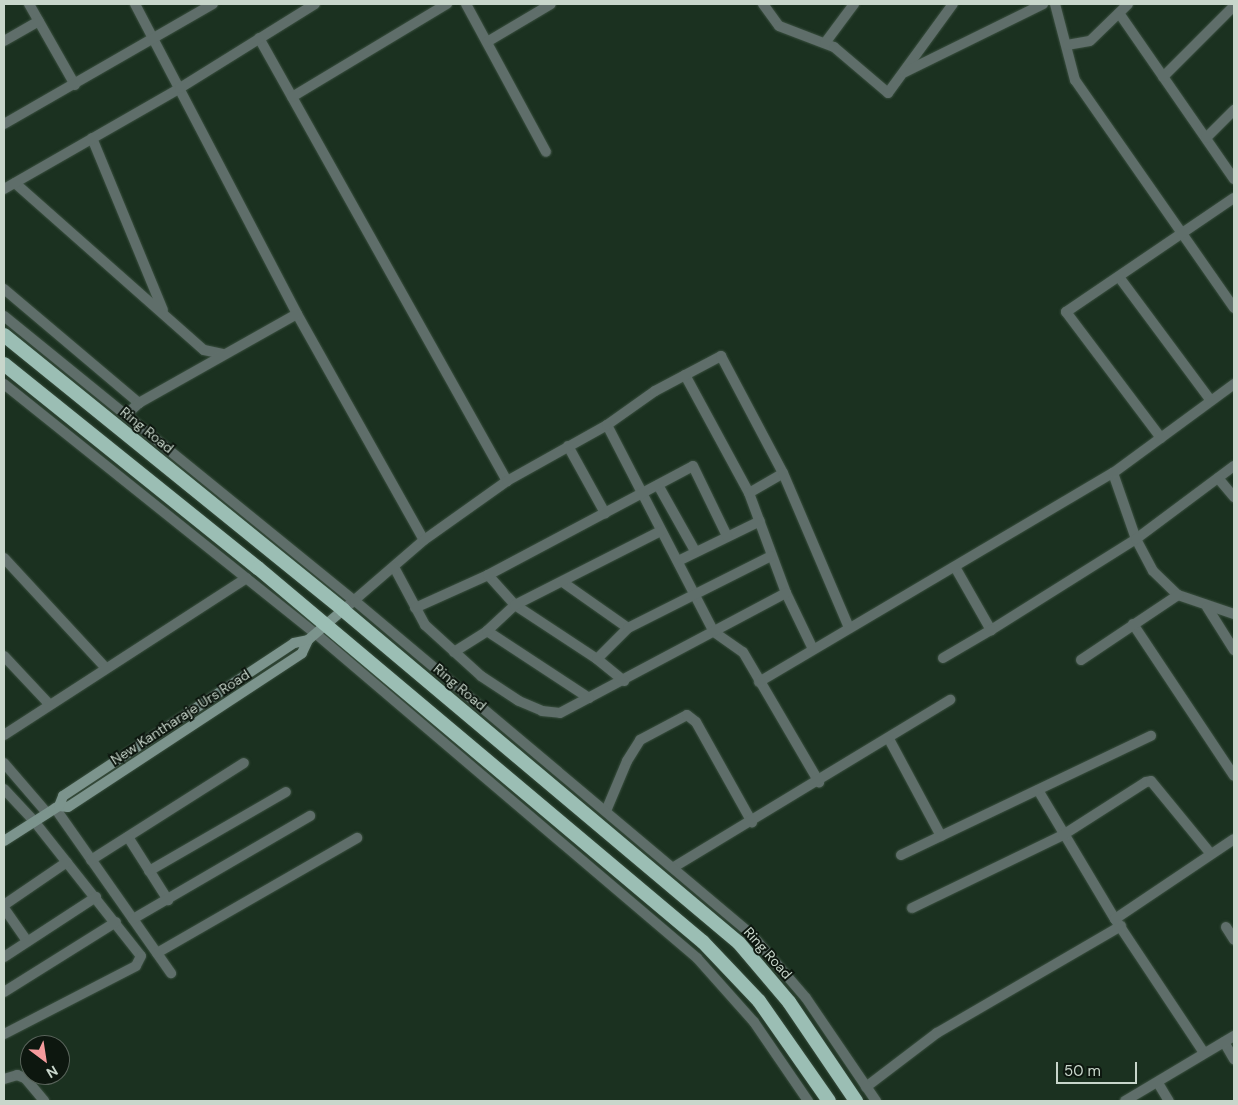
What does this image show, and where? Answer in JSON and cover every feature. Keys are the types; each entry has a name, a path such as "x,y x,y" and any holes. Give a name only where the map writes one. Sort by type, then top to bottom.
{"highway":[{"name":"Ring Road","path":"4,335 343,610 739,943 789,1002 856,1101"},
{"path":"4,364 316,633 703,942 760,1001 828,1101"}],"main road":[{"name":"New Kantharaje Urs Road","path":"4,841 53,809 62,796 294,643 316,633 343,610"}],"street":[{"path":"29,4 74,85"},
{"path":"135,4 297,314 424,540"},
{"path":"4,124 213,4"},
{"path":"4,189 180,88 315,4"},
{"path":"292,97 447,4"},
{"path":"466,4 546,152"},
{"path":"487,42 551,4"},
{"path":"765,4 779,26 825,43 854,62 888,93 953,4"},
{"path":"825,43 854,4"},
{"path":"902,74 1043,4"},
{"path":"1055,4 1076,80 1234,308"},
{"path":"1067,45 1085,44 1128,4"},
{"path":"1163,77 1234,6"},
{"path":"1119,13 1234,179"},
{"path":"4,41 39,21"},
{"path":"259,38 507,481"},
{"path":"1206,138 1234,110"},
{"path":"92,138 164,314"},
{"path":"15,183 204,350 223,354"},
{"path":"1161,438 1066,312 1234,198"},
{"path":"1119,277 1211,401"},
{"path":"4,289 139,403"},
{"path":"126,415 139,403 297,314"},
{"path":"4,316 355,601 674,867 776,960 806,998 876,1101"},
{"path":"343,610 424,540 507,481 606,425 685,375 721,356 783,474 848,628"},
{"path":"685,375 749,493 786,593 813,649"},
{"path":"4,384 316,633 697,958 754,1022 808,1101"},
{"path":"759,682 1113,473 1234,384"},
{"path":"606,425 714,632 743,652 819,782"},
{"path":"568,446 605,513"},
{"path":"415,608 488,575 694,466 727,536"},
{"path":"944,658 1136,539 1234,466"},
{"path":"1113,473 1136,539 1153,572 1178,595 1206,607 1234,614"},
{"path":"749,493 783,474"},
{"path":"1218,478 1234,497"},
{"path":"658,485 695,551"},
{"path":"678,561 695,551 760,521"},
{"path":"454,652 487,631 515,605 564,582 661,531"},
{"path":"597,659 628,628 771,556"},
{"path":"4,558 106,668"},
{"path":"394,567 425,625 454,652 488,681 519,701 542,711 560,713 624,681 786,593"},
{"path":"955,567 990,630"},
{"path":"488,575 515,605 597,659 624,681"},
{"path":"4,735 246,578"},
{"path":"564,582 628,628"},
{"path":"1080,660 1178,595"},
{"path":"1206,607 1234,650"},
{"path":"1133,624 1234,776"},
{"path":"487,631 589,698"},
{"path":"4,656 50,705"},
{"path":"674,867 819,782 950,700"},
{"path":"606,811 627,761 640,740 687,715 696,722 752,822"},
{"path":"901,855 1151,736"},
{"path":"889,739 941,836"},
{"path":"4,763 53,809 171,973"},
{"path":"91,860 244,763"},
{"path":"912,908 1063,835 1151,781 1211,854"},
{"path":"4,789 34,821 116,922 141,956 136,966 4,1034"},
{"path":"1038,790 1063,835 1118,923 1204,1053"},
{"path":"149,871 286,792"},
{"path":"133,919 310,816"},
{"path":"128,837 168,900"},
{"path":"157,953 357,838"},
{"path":"866,1087 937,1032 1118,923 1234,839"},
{"path":"27,941 4,906 67,862"},
{"path":"4,957 96,897"},
{"path":"4,992 116,922"},
{"path":"1226,927 1234,940"},
{"path":"1125,1101 1234,1036"},
{"path":"1224,1042 1234,1060"},
{"path":"4,1079 17,1075 26,1078 44,1101"},
{"path":"1158,1082 1169,1101"}]}
